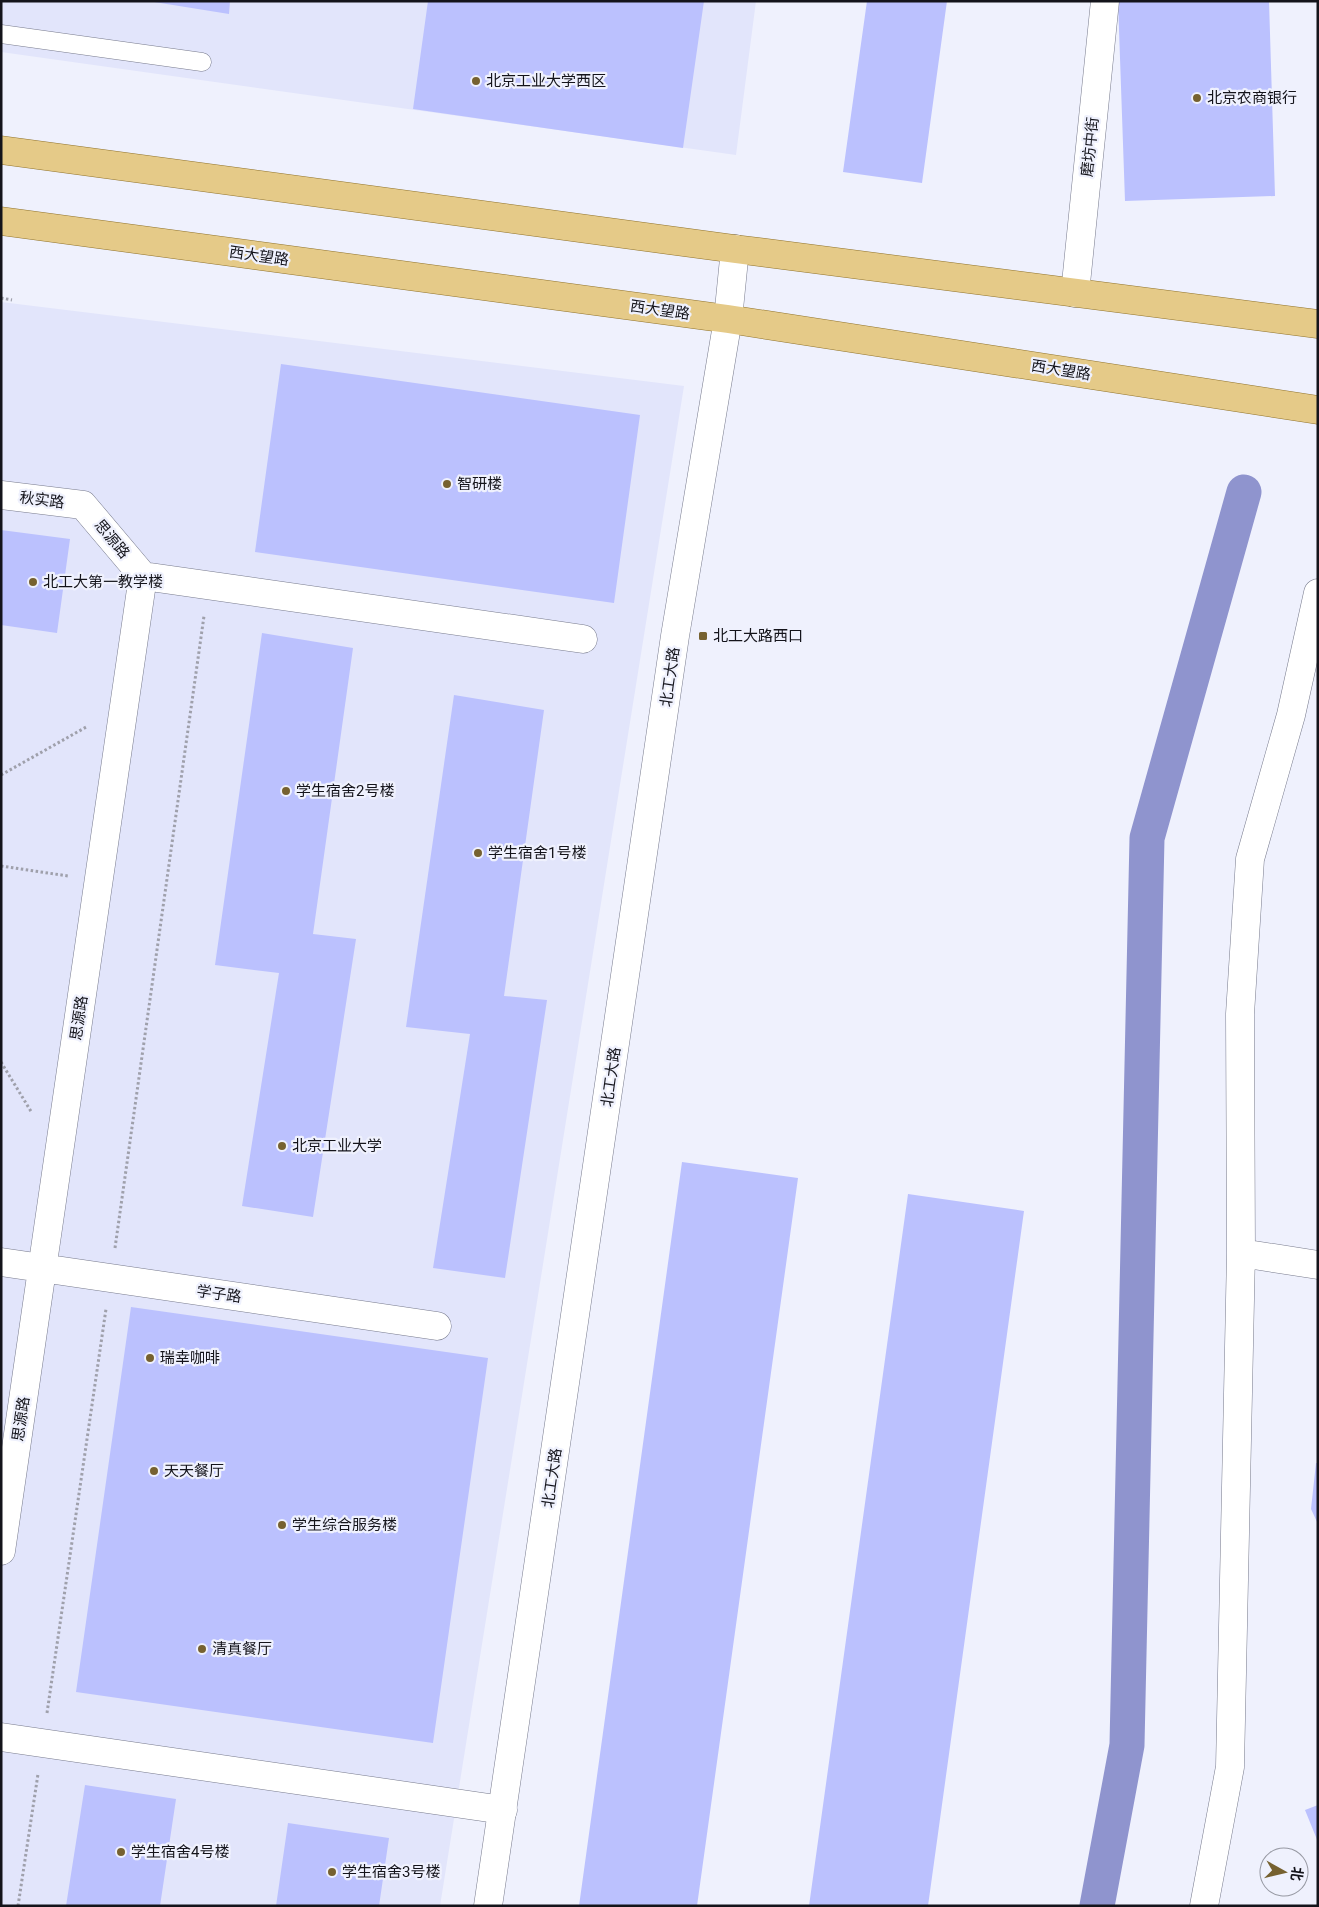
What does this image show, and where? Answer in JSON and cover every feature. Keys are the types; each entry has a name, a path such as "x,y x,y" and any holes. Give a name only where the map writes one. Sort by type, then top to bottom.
{"main road":[{"path":"1,150 735,249 1318,324"},
{"name":"西大望路","path":"1,221 728,319 1318,410"}],"street":[{"name":"磨坊中街","path":"1075,293 1105,1"},
{"name":"北工大路","path":"488,1906 504,1810 675,636 728,319 735,249"},
{"name":"秋实路","path":"1,495 83,505"},
{"name":"思源路","path":"1,1551 142,576 83,505"},
{"path":"142,576 583,639"},
{"path":"1204,1906 1230,1767 1241,1253 1240,1014 1250,859 1291,715 1318,593"},
{"path":"1241,1253 1318,1265"},
{"name":"学子路","path":"1,1262 437,1326"},
{"path":"1,1737 504,1810"}],"lane":[{"path":"1,34 202,62"}],"path":[{"path":"1,298 12,300"},
{"path":"1,775 124,706"},
{"path":"1,866 99,880"},
{"path":"1,1062 58,1158"}],"shaded area":[{"name":"北京工业大学西区","path":"1,1 756,1 736,155 1,52"},
{"name":"北京工业大学","path":"1,302 684,386 440,1906 1,1906"}],"building":[{"path":"148,1 230,1 229,14"},
{"path":"428,1 704,1 683,148 413,109"},
{"path":"867,1 947,1 922,183 843,172"},
{"name":"北京农商银行","path":"1118,1 1269,1 1275,196 1125,201"},
{"name":"智研楼","path":"281,364 640,415 614,603 255,552"},
{"name":"北工大第一教学楼","path":"1,530 70,539 57,633 1,625"},
{"name":"学生宿舍2号楼","path":"262,633 353,648 313,934 356,939 313,1217 242,1206 279,973 215,965"},
{"name":"学生宿舍1号楼","path":"454,695 544,710 504,996 547,1000 505,1278 433,1268 470,1034 406,1027"},
{"path":"682,1162 798,1178 697,1906 579,1906"},
{"path":"908,1194 1024,1211 928,1906 809,1906"},
{"name":"学生综合服务楼","path":"131,1307 488,1358 433,1743 76,1692"},
{"path":"1316,1463 1318,1463 1318,1524 1311,1509"},
{"name":"学生宿舍4号楼","path":"85,1785 176,1799 160,1906 66,1906"},
{"path":"1318,1805 1318,1842 1305,1810"},
{"name":"学生宿舍3号楼","path":"288,1823 389,1838 379,1906 276,1906"}],"waterway":[{"path":"1097,1906 1127,1745 1147,838 1244,492"}],"place":[{"name":"北京工业大学西区","path":"476,81"},
{"name":"北京农商银行","path":"1197,98"},
{"name":"智研楼","path":"447,484"},
{"name":"北工大第一教学楼","path":"33,582"},
{"name":"北工大路西口","path":"703,636"},
{"name":"学生宿舍2号楼","path":"286,791"},
{"name":"学生宿舍1号楼","path":"478,853"},
{"name":"北京工业大学","path":"282,1146"},
{"name":"瑞幸咖啡","path":"150,1358"},
{"name":"天天餐厅","path":"154,1471"},
{"name":"学生综合服务楼","path":"282,1525"},
{"name":"清真餐厅","path":"202,1649"},
{"name":"学生宿舍4号楼","path":"121,1852"},
{"name":"学生宿舍3号楼","path":"332,1872"}]}
